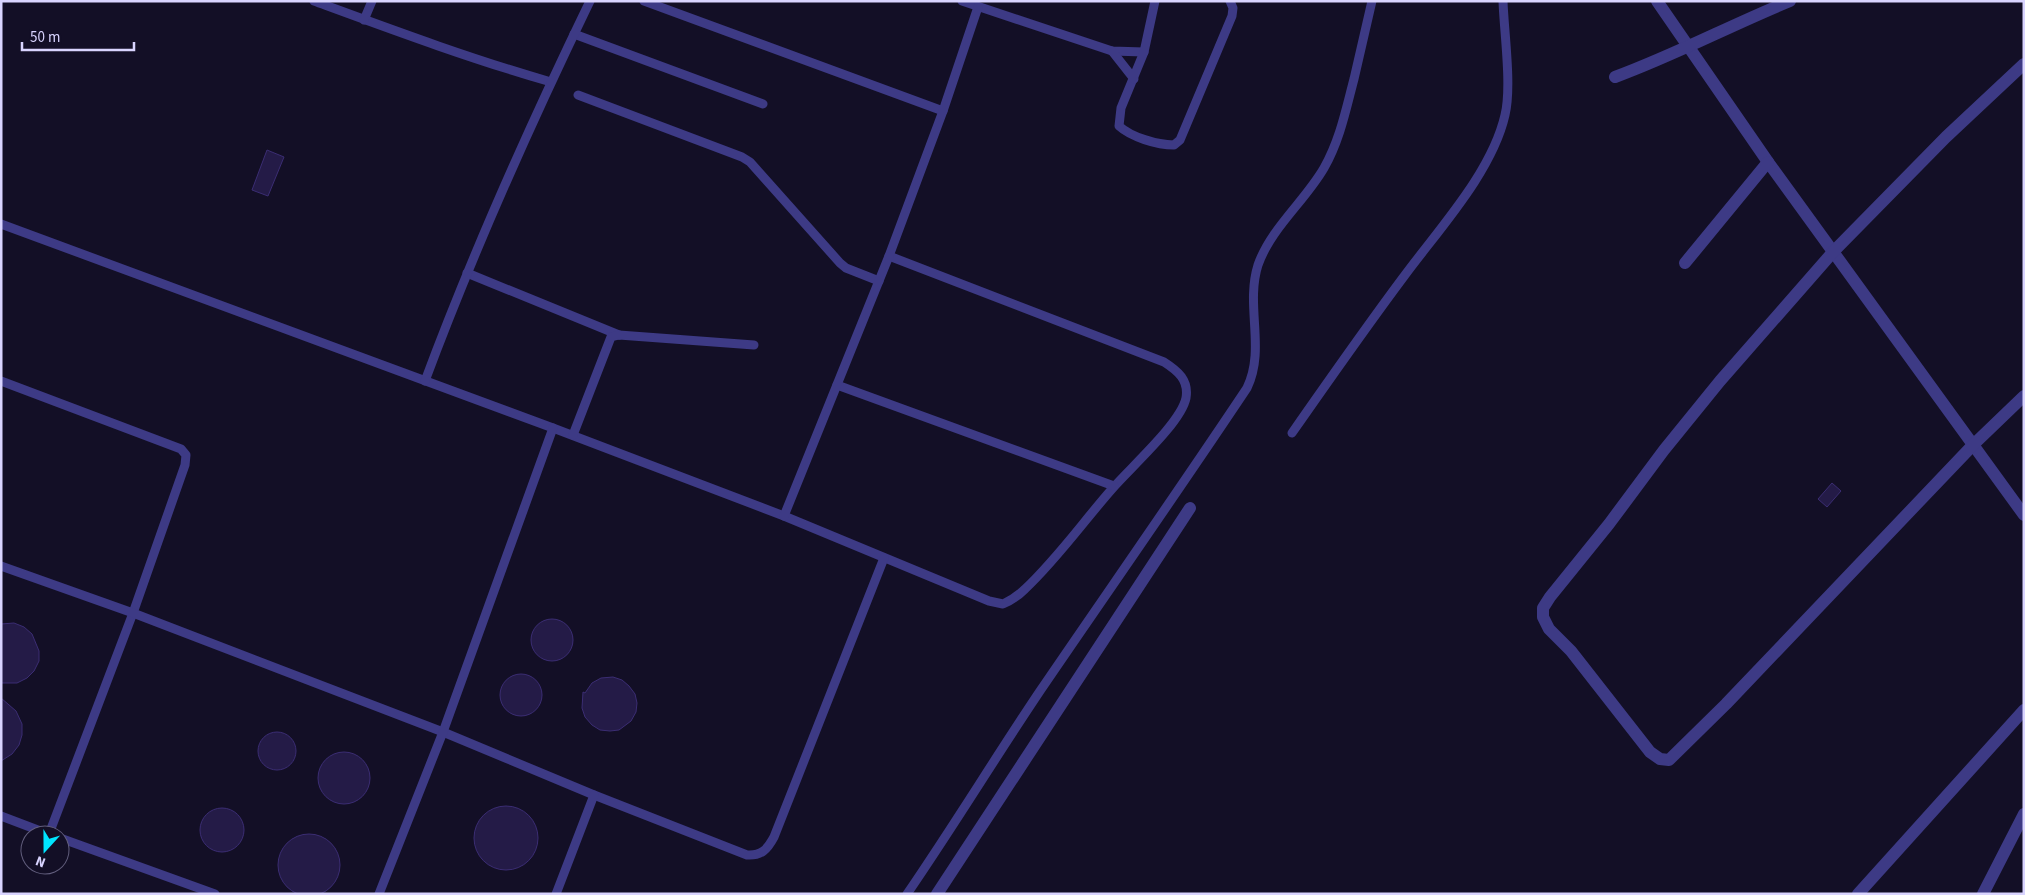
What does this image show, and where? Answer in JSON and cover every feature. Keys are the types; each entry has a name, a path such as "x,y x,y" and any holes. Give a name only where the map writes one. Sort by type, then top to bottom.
{"street":[{"path":"1658,1 1768,162 2024,515"},
{"path":"1615,77 1667,57 1790,1"},
{"path":"2024,64 1946,137 1833,252 1720,381 1669,443 1609,524 1550,597 1543,608 1543,617 1549,629 1571,650 1650,752 1660,760 1669,760 1853,573 1974,445 2024,396"},
{"path":"1685,263 1768,162"},
{"path":"936,894 1190,508"},
{"path":"1858,894 2024,710"},
{"path":"1983,894 2024,814"}],"lane":[{"path":"314,1 492,65 551,82"},
{"path":"364,20 372,1"},
{"path":"425,381 467,273 551,82 590,1"},
{"path":"644,1 944,111"},
{"path":"962,1 1112,51 1144,52"},
{"path":"1155,1 1144,52 1121,108 1119,126 1126,132 1165,145 1174,145 1180,140 1232,16 1233,8 1230,1"},
{"path":"907,894 948,835 1039,693 1168,507 1247,388 1254,369 1256,356 1252,298 1254,280 1259,264 1267,246 1314,182 1334,148 1344,121 1372,1"},
{"path":"1292,433 1363,331 1473,183 1498,138 1506,114 1508,90 1503,1"},
{"path":"784,516 889,256 944,111 978,7"},
{"path":"574,34 763,104"},
{"path":"1112,51 1134,79"},
{"path":"578,95 742,157 750,162 840,263 846,268 878,281"},
{"path":"1,224 573,435 784,516 989,601 1004,604 1014,599 1032,582 1114,486 1166,431 1186,399 1186,384 1178,371 1164,362 889,256"},
{"path":"467,273 619,334 754,345"},
{"path":"573,435 611,337 619,334"},
{"path":"1,382 181,449 186,455 186,464 133,613 54,825"},
{"path":"837,385 1114,486"},
{"path":"379,894 443,732 553,428"},
{"path":"1,566 133,613 443,732 594,795 747,855 757,856 764,851 774,837 884,558"},
{"path":"556,894 594,795"},
{"path":"1,816 24,825"},
{"path":"70,842 215,894"}],"building":[{"path":"267,150 284,157 268,196 252,190"},
{"path":"1832,483 1841,491 1827,507 1818,499"},
{"path":"552,619 567,625 573,640 567,655 552,661 537,655 531,640 537,625"},
{"path":"14,623 24,627 32,634 39,651 39,661 34,671 27,678 17,683 1,683 1,624"},
{"path":"521,674 536,680 542,695 536,710 521,716 506,710 500,695 506,680"},
{"path":"613,677 622,680 635,694 636,712 631,721 619,730 600,730 585,717 582,708 583,692 585,693 592,683 601,678"},
{"path":"1,698 16,711 22,724 22,735 19,745 12,754 1,761"},
{"path":"277,732 290,738 296,751 290,764 277,770 264,764 258,751 264,738"},
{"path":"339,752 349,752 363,759 370,773 370,783 363,797 349,804 339,804 329,800 322,793 318,783 318,773 322,763 329,756"},
{"path":"500,806 512,806 529,815 536,826 538,838 536,850 529,861 512,870 500,870 488,865 479,856 474,844 474,832 479,820 488,811"},
{"path":"218,808 226,808 238,814 244,830 238,846 226,852 218,852 206,846 200,834 200,826 206,814"},
{"path":"309,834 321,836 331,843 338,853 340,865 338,877 331,887 321,894 309,896 297,894 287,887 280,877 278,865 280,853 287,843 297,836"}]}
